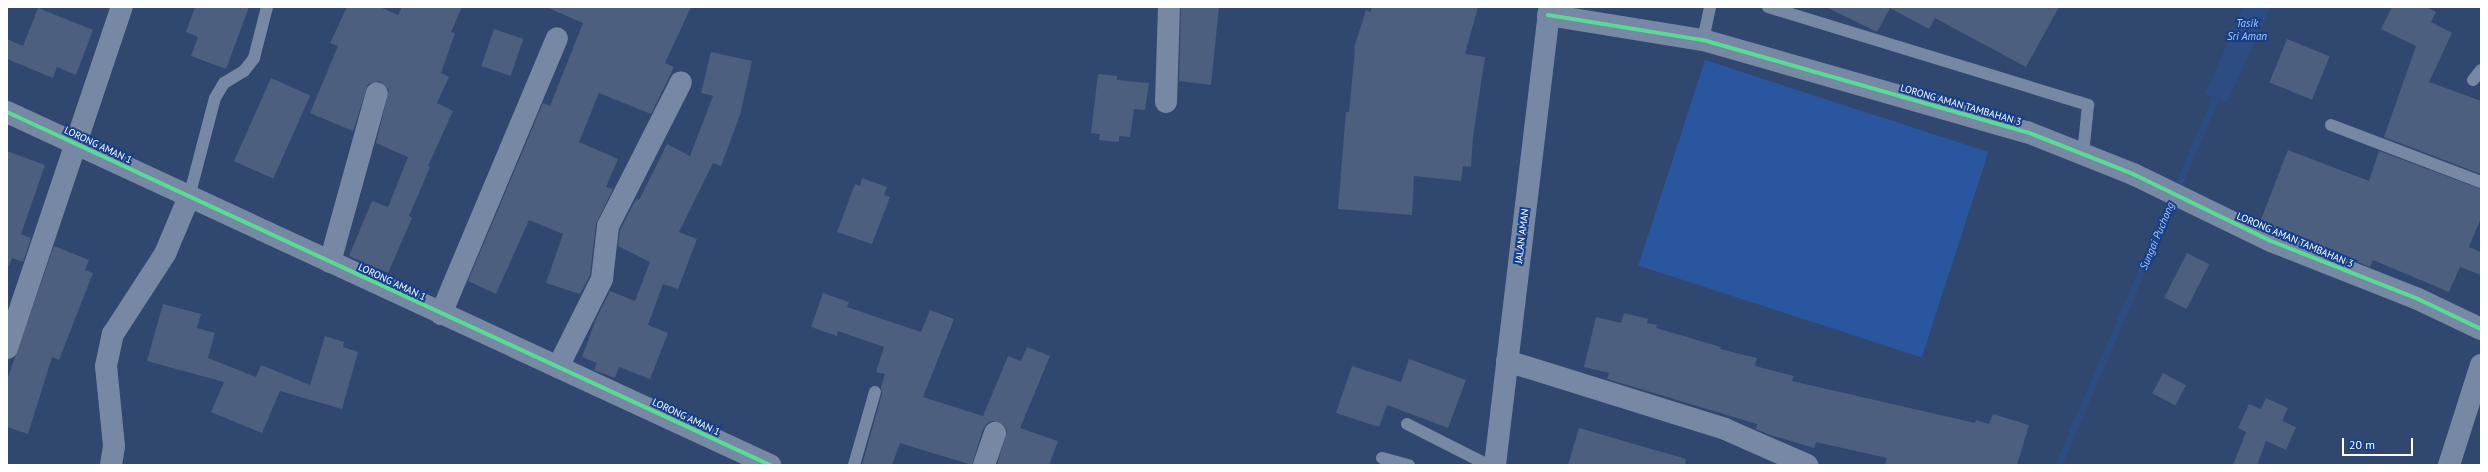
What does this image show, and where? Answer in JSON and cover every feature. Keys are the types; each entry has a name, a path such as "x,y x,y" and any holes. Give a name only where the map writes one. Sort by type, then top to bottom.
{"street":[{"path":"7,348 122,7"},
{"path":"1166,102 1169,7"},
{"name":"LORONG AMAN TAMBAHAN 3","path":"1549,11 1703,40 2027,132 2164,189 2271,241 2418,300 2481,329"},
{"name":"JALAN AMAN","path":"1494,465 1549,11"},
{"path":"441,314 557,38"},
{"path":"558,367 602,279 608,226 681,82"},
{"path":"330,262 377,94"},
{"name":"LORONG AMAN 1","path":"7,112 770,465"},
{"path":"111,465 114,446 106,366 113,334 165,254 189,197"},
{"path":"1507,361 1725,429 1807,465"},
{"path":"2449,465 2481,365"},
{"path":"984,465 995,433"}],"lane":[{"path":"189,197 215,98 224,83 244,71 254,58 266,7"},
{"path":"1703,40 1710,7"},
{"path":"1768,7 2088,105 2083,154"},
{"path":"2473,80 2481,70"},
{"path":"2331,124 2481,182"},
{"path":"854,465 875,392"},
{"path":"1407,424 1488,465"},
{"path":"1382,458 1409,465"}],"shaded area":[{"path":"1705,60 1988,152 1922,358 1638,265"}],"water":[{"name":"Tasik Sri Aman","path":"2243,7 2271,7 2227,103 2205,94"}],"building":[{"path":"195,7 249,7 226,69 191,56 198,37 186,32"},
{"path":"347,7 380,7 398,15 402,7 462,7 451,32 455,33 441,73 449,77 437,103 453,111 428,166 430,167 409,216 412,218 388,273 349,256 372,201 388,207 408,157 376,143 389,90 380,81 368,84 353,131 310,113 338,46 330,43"},
{"path":"546,7 691,7 665,63 674,67 651,114 599,93 579,142 618,159 606,187 613,189 596,224 590,275 580,294 546,283 563,234 529,220 496,294 468,281 543,103 550,106 583,23"},
{"path":"1181,7 1219,7 1211,85 1179,81"},
{"path":"1372,7 1478,7 1465,54 1485,57 1473,137 1471,167 1463,166 1461,181 1414,176 1412,215 1338,209 1346,112 1349,112 1354,48 1366,10 1370,12"},
{"path":"1826,7 2059,7 2026,67 1935,18 1929,29 1890,8 1877,32"},
{"path":"2392,7 2426,7 2436,12 2431,22 2452,33 2429,82 2481,101 2481,174 2384,137 2416,46 2381,29"},
{"path":"38,8 93,30 76,75 57,67 53,78 7,59 7,39 23,46"},
{"path":"494,29 523,39 511,76 481,66"},
{"path":"2287,39 2330,56 2312,100 2269,83"},
{"path":"711,52 752,61 740,115 721,166 713,163 679,232 697,239 678,289 663,284 648,325 668,333 650,379 619,367 615,378 594,370 597,363 582,357 596,319 610,291 635,301 650,262 618,246 620,230 636,199 639,200 667,144 690,156 713,96 701,93"},
{"path":"1098,74 1117,76 1117,80 1149,83 1145,110 1134,109 1130,137 1119,136 1119,142 1099,140 1100,134 1091,133"},
{"path":"271,78 310,95 273,179 234,161"},
{"path":"2288,150 2369,181 2379,151 2481,189 2481,218 2469,247 2481,252 2481,275 2460,267 2449,292 2373,260 2370,267 2260,222"},
{"path":"7,151 45,165 21,234 31,238 23,262 12,258 9,266 7,266"},
{"path":"862,178 887,187 884,195 890,197 872,244 837,232 855,184 860,186"},
{"path":"54,246 89,260 85,270 93,273 59,360 52,357 28,434 7,427 7,380"},
{"path":"2187,253 2209,264 2187,309 2164,298"},
{"path":"823,293 849,302 847,307 921,332 930,310 954,319 923,397 983,416 1008,356 1021,361 1027,347 1050,356 1020,428 1058,441 1049,465 997,465 1007,431 1004,425 993,421 987,423 983,429 972,465 900,443 892,465 862,465 882,394 881,387 885,374 876,372 884,347 838,331 837,336 811,327"},
{"path":"163,304 201,314 197,328 215,333 208,358 256,377 261,365 310,385 325,336 344,342 343,347 358,352 342,409 280,391 262,433 211,412 224,382 147,361"},
{"path":"1624,313 1648,319 1647,323 1657,325 1656,328 1721,347 1720,349 1757,358 1755,366 1794,376 1792,381 1975,423 1976,420 1989,424 1993,414 2029,425 2017,465 1885,465 1887,458 1816,442 1814,448 1770,435 1756,429 1757,424 1607,379 1609,373 1584,367 1596,317 1621,323"},
{"path":"1409,359 1466,380 1448,428 1387,405 1379,427 1336,413 1352,366 1401,382"},
{"path":"2163,373 2186,385 2175,406 2152,393"},
{"path":"2266,398 2288,408 2282,421 2296,427 2286,450 2266,441 2257,465 2233,465 2246,432 2238,428 2249,404 2261,409"},
{"path":"1579,428 1686,459 1685,465 1568,465"}],"waterway":[{"name":"Sungai Puchong","path":"2058,465 2219,90"}],"cycle path":[{"path":"1548,15 1703,40 2027,132 2133,174 2271,241 2418,299 2481,329"},
{"path":"7,112 770,465"}]}
